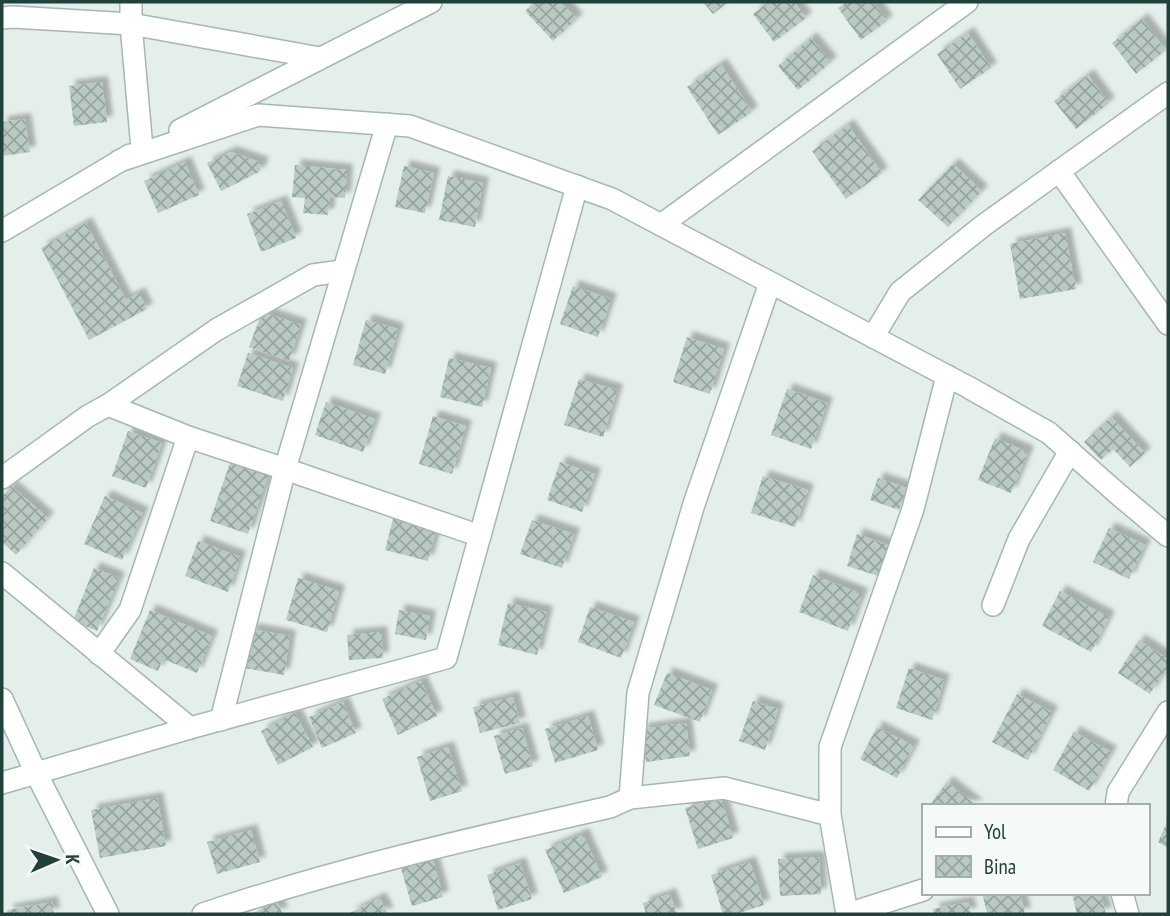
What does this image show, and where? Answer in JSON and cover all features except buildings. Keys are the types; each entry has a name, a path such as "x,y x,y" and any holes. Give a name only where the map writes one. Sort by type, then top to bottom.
{"street":[{"path":"131,2 142,149"},
{"path":"2,231 119,161 431,2"},
{"path":"661,225 967,2"},
{"path":"2,18 131,24 320,58"},
{"path":"873,337 900,292 984,225 1168,93"},
{"path":"119,161 258,115 410,126 612,199 947,376 1049,433 1168,536"},
{"path":"221,720 285,468 387,124"},
{"path":"1059,171 1168,324"},
{"path":"2,783 446,658 577,186"},
{"path":"2,478 88,416 228,323 313,275 342,271"},
{"path":"630,798 638,693 694,504 770,283"},
{"path":"922,890 847,914 830,815 830,747 913,509 947,376"},
{"path":"107,405 188,437 480,536"},
{"path":"99,654 130,610 188,437"},
{"path":"993,605 1019,539 1070,451"},
{"path":"2,573 190,729"},
{"path":"2,698 36,773 107,914"},
{"path":"1116,804 1118,792 1168,712"},
{"path":"203,914 435,846 610,807 630,798 724,788 830,815"},
{"path":"1123,895 1128,914"}]}
